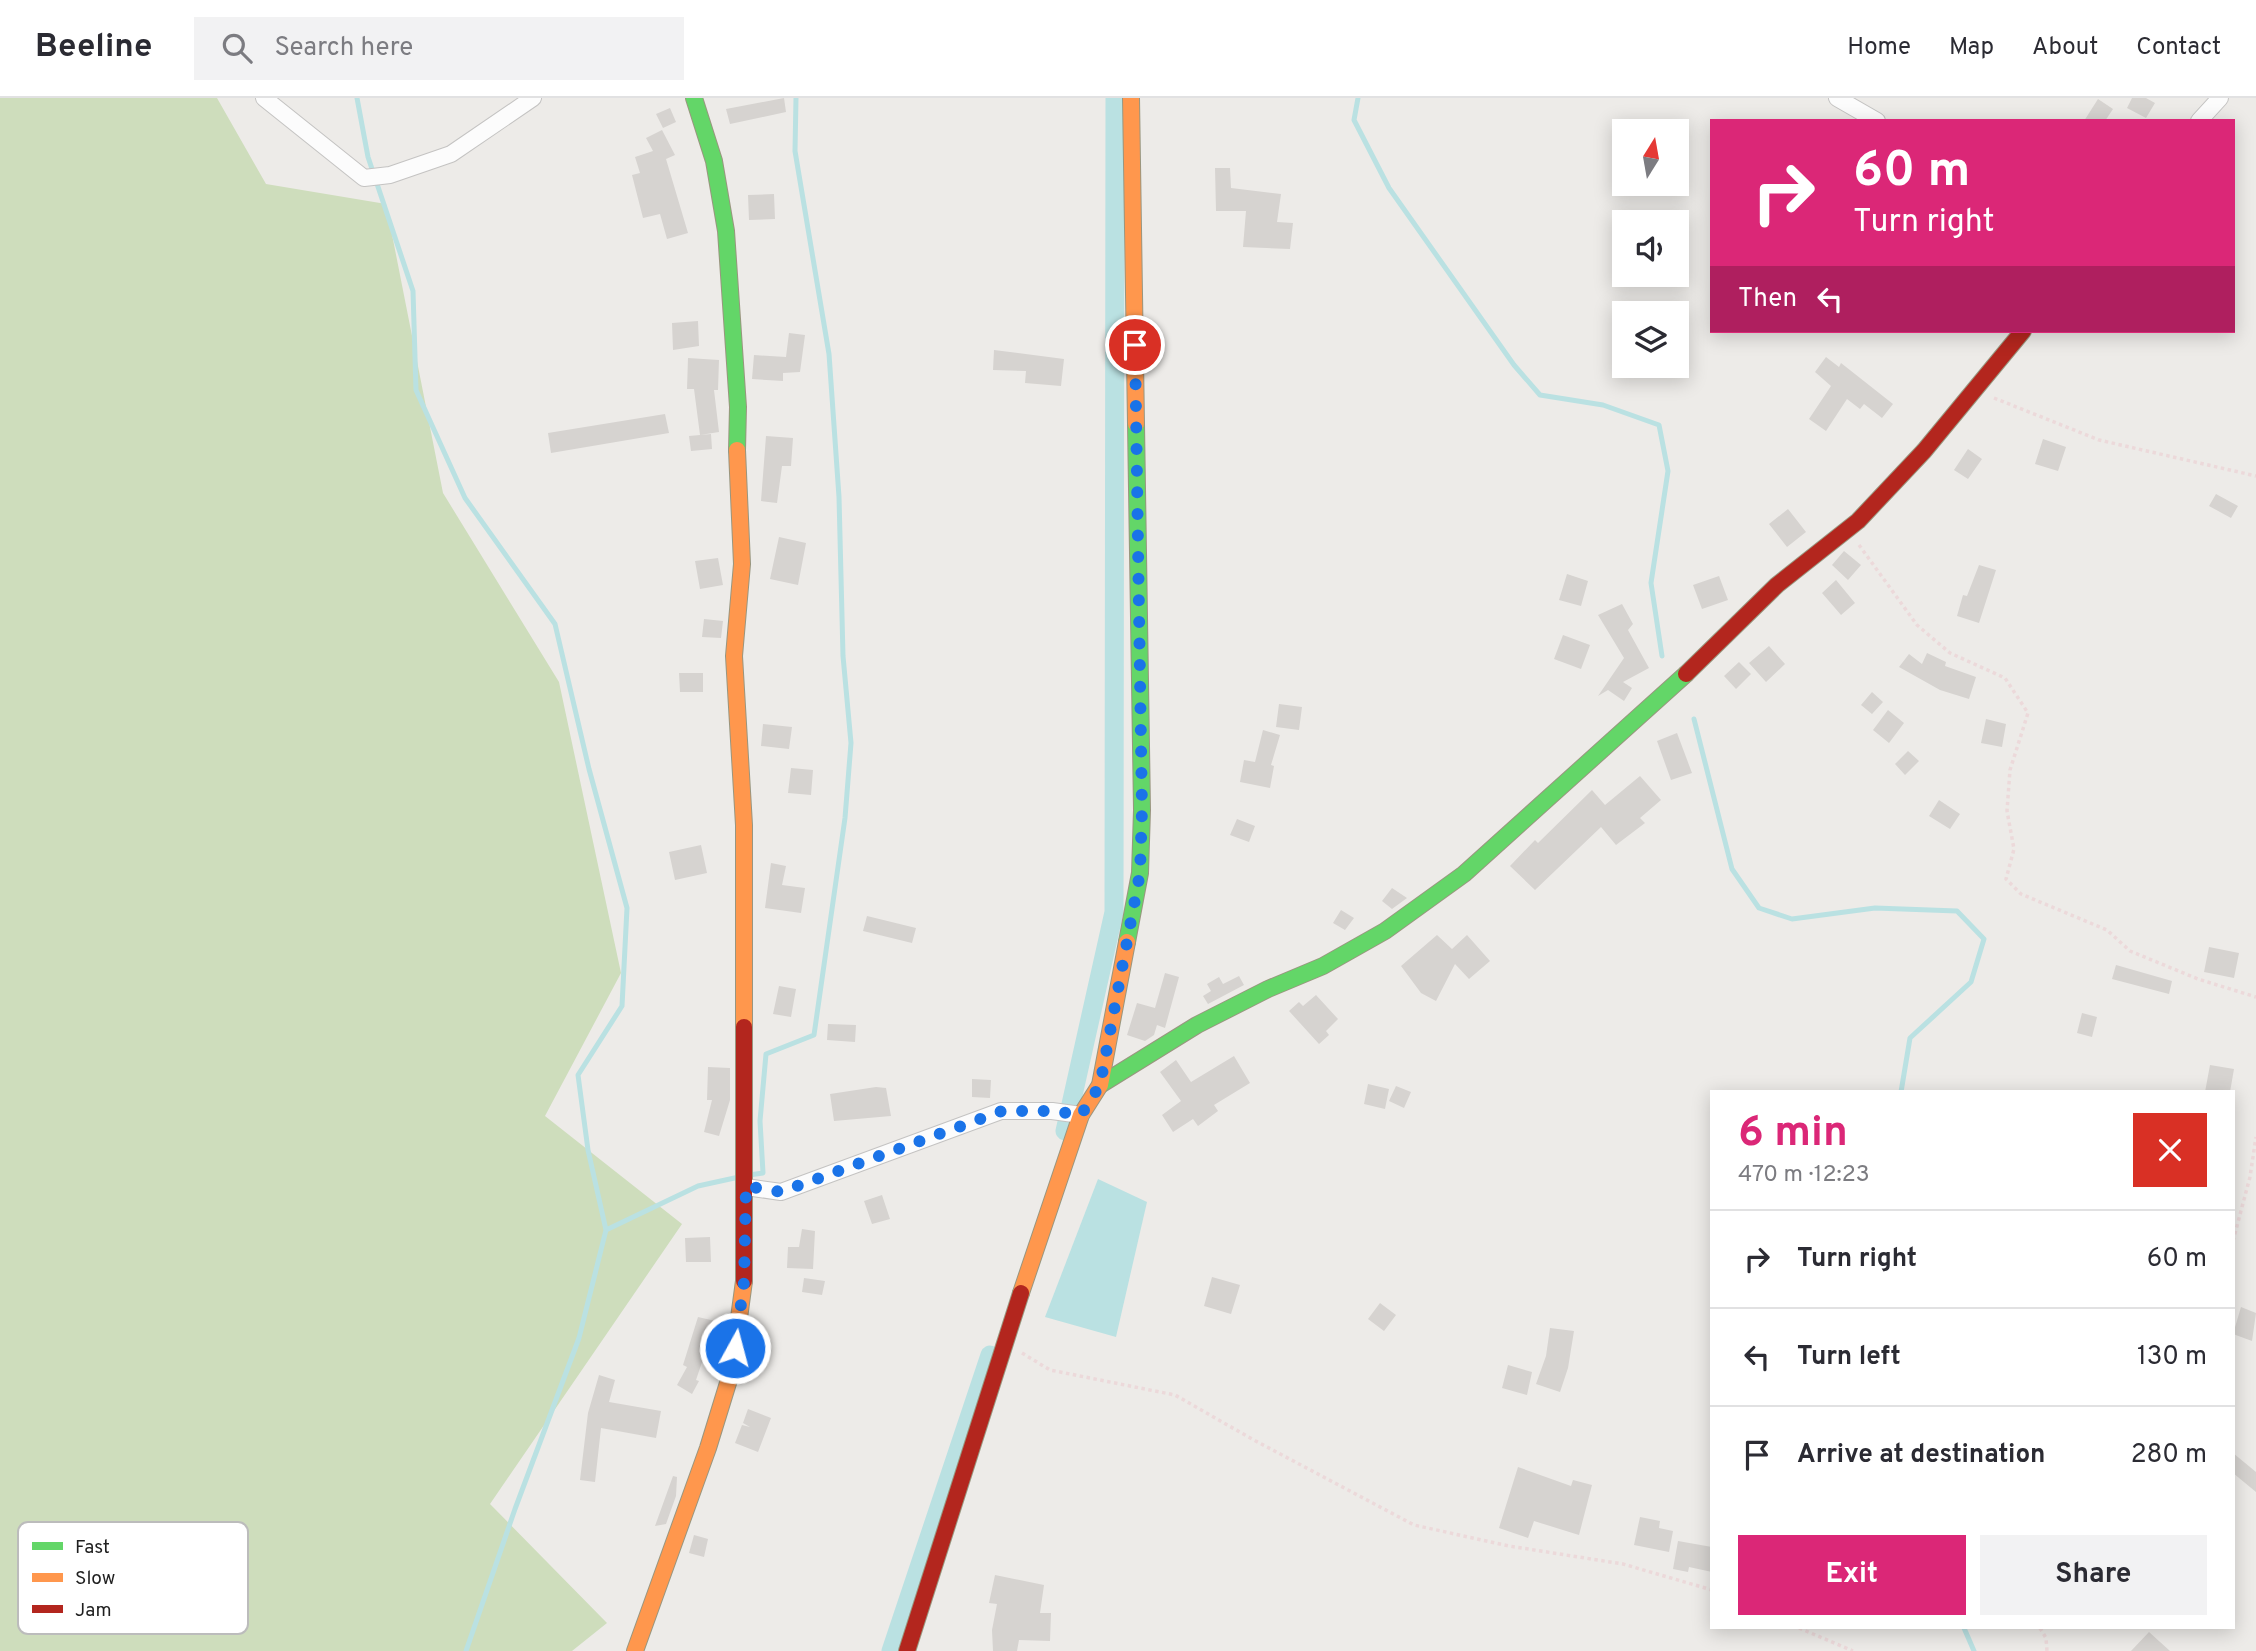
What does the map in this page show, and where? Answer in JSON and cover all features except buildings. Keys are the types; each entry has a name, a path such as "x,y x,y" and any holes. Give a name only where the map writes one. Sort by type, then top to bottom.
{"street":[{"path":"264,98 364,178 390,175 451,154 533,98"},
{"path":"635,1651 708,1448 732,1370 744,1282 744,825 734,656 742,564 736,473 738,407 726,231 714,161 694,98"},
{"path":"907,1651 1081,1115 1100,1085 1140,873 1142,835 1131,98"},
{"path":"1837,98 1874,119"},
{"path":"2201,119 2220,98"},
{"path":"1100,1085 1197,1025 1268,989 1323,966 1385,931 1464,874 1693,668 1777,585 1847,529 1924,451 2021,333"},
{"path":"746,1186 781,1192 1002,1111 1052,1111 1081,1115"}],"path":[{"path":"1974,390 2099,440 2256,475"},
{"path":"1847,529 1917,625 1950,653 2005,678 2028,713 2010,770 2007,811 2014,849 2006,879 2021,894 2107,930 2130,951 2198,979 2256,997"},
{"path":"2235,1233 2250,1177 2256,1137"},
{"path":"1005,1343 1050,1370 1175,1395 1414,1525 1509,1546 1623,1564 1710,1589"},
{"path":"1801,1629 1853,1651"},
{"path":"2041,1629 2046,1638 2047,1651"}],"green space":[{"path":"0,98 217,98 266,184 386,204 443,493 559,682 621,973 545,1116 682,1224 490,1504 607,1623 572,1651 0,1651"}],"water":[{"path":"1098,1179 1147,1202 1116,1337 1045,1317"}],"waterway":[{"path":"357,98 368,157 413,291 416,390 465,498 555,624 589,769 627,908 622,1006 578,1075 588,1150 606,1230 579,1338 515,1509 466,1651"},
{"path":"749,1175 763,1173 760,1121 766,1054 814,1035 845,818 851,743 843,656 839,497 829,354 795,151 796,98"},
{"path":"1065,1131 1114,912 1115,98"},
{"path":"1358,98 1354,120 1389,188 1514,365 1540,395 1603,405 1659,425 1668,471 1651,583 1662,656"},
{"path":"1694,719 1732,869 1759,908 1792,919 1875,908 1957,911 1984,939 1971,982 1910,1038 1901,1090"},
{"path":"606,1230 698,1186 739,1177"},
{"path":"891,1651 990,1355"},
{"path":"1964,1629 1974,1651"}],"traffic: fast":[{"path":"694,98 714,161 726,231 738,407 737,450"},
{"path":"1127,942 1140,873 1142,810 1136,424"},
{"path":"1100,1085 1197,1025 1268,989 1323,966 1385,931 1464,874 1686,674"}],"traffic: slow":[{"path":"1131,98 1136,424"},
{"path":"737,450 742,564 734,656 744,825 744,1027"},
{"path":"1021,1293 1081,1115 1100,1085 1127,942"},
{"path":"635,1651 708,1448 732,1370 744,1281"}],"traffic: jam":[{"path":"1686,674 1777,585 1858,521 1924,451 2021,333"},
{"path":"744,1027 744,1281"},
{"path":"907,1651 1021,1293"}],"route":[{"path":"735,1348 744,1282 746,1186 781,1192 1002,1111 1052,1111 1081,1115 1100,1085 1140,873 1142,810 1135,345"}]}
